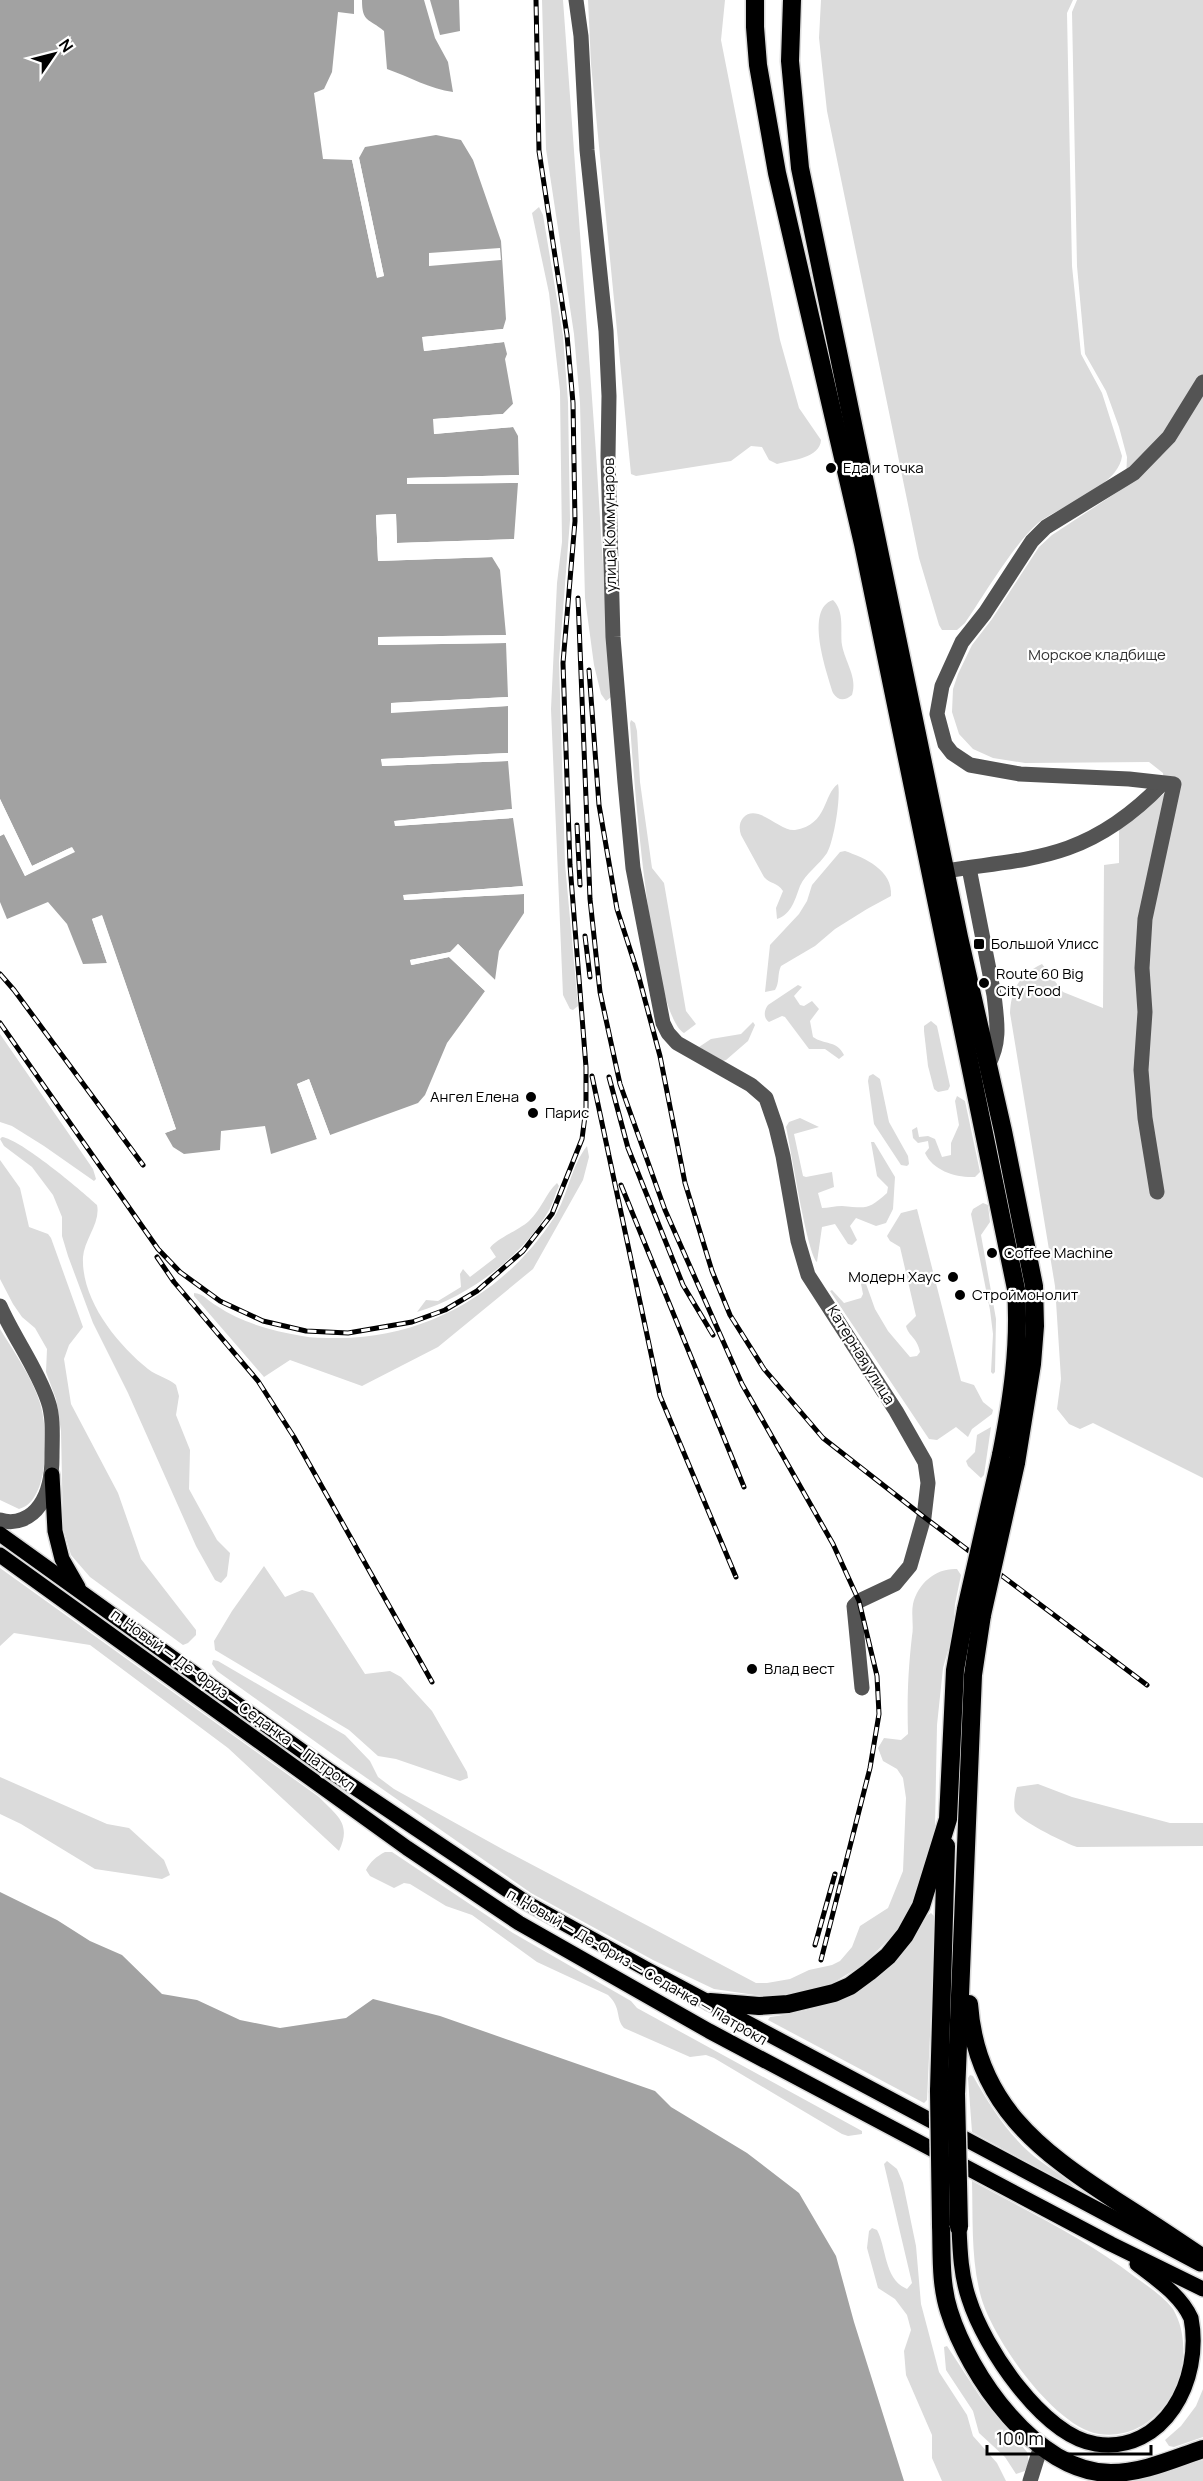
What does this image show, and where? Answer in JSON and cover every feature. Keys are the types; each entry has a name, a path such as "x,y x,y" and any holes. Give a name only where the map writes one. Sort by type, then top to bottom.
{"highway":[{"path":"755,0 754,27 758,65 777,173 863,544 1016,1289 1018,1328 1008,1459"},
{"path":"792,0 790,61 800,168 1034,1286 1035,1326 1032,1364 974,1612 955,1670 946,1826 945,1928 950,2226 943,2288 958,2335 991,2391 1018,2425 1041,2446 1070,2465 1085,2470 1109,2473 1134,2471 1203,2449"},
{"path":"948,2092 963,1940 974,1612"},
{"path":"710,2002 759,2006 797,2002 834,1993 850,1986 888,1956 900,1942 921,1906 946,1826"},
{"path":"963,1940 969,2015 976,2048 981,2066 1001,2104 1018,2125 1055,2159 1203,2258"}],"main road":[{"path":"52,1475 55,1531 62,1559 81,1592"},
{"name":"п. Новый — Де-Фриз — Седанка — Патрокл","path":"0,1534 330,1771 479,1872 537,1908 1203,2266"},
{"name":"п. Новый — Де-Фриз — Седанка — Патрокл","path":"0,1555 407,1848 519,1923 709,2031 1111,2244 1203,2289"},
{"path":"950,2226 974,2315 1009,2373 1040,2410 1066,2433 1085,2442 1111,2445 1149,2435 1175,2415 1188,2397 1199,2356 1198,2340 1183,2304 1172,2291 1111,2244"}],"street":[{"name":"улица Коммунаров","path":"576,0 581,36 587,150 606,331 613,637 633,868 663,1023 668,1034 677,1043"},
{"path":"1157,1192 1145,1118 1142,1070 1145,1012 1142,968 1145,919 1174,784 1129,779 1020,774 970,765 952,753 945,744 937,714 938,698 962,642 985,613 1032,541 1046,527 1134,473 1169,437 1203,382"},
{"path":"946,871 1068,848 1138,808 1162,784"},
{"path":"969,868 996,1006 996,1051 988,1065"},
{"name":"Катерная улица","path":"677,1043 751,1085 766,1098 781,1146 798,1241 808,1275 896,1411 925,1462 928,1483 924,1517 909,1566 895,1584 854,1606 862,1688"},
{"path":"0,1306 39,1379 49,1403 52,1431 52,1475 45,1499 37,1510 18,1521 0,1520"},
{"path":"1030,2481 1041,2446"}],"green space":[{"path":"542,0 563,0 611,697 606,701 601,694 594,665 585,598 580,403 574,334 546,149"},
{"path":"588,0 725,0 721,40 780,340 799,408 821,440 816,451 811,454 777,464 769,460 762,447 751,446 731,461 636,476 631,474 591,64"},
{"path":"821,0 1073,0 1067,13 1072,266 1081,354 1102,393 1122,456 1119,466 1101,485 1042,520 1033,528 1012,553 965,623 957,630 942,630 939,625 919,558 827,111 819,38"},
{"name":"Морское кладбище","path":"1077,0 1203,0 1203,1478 1093,1423 1080,1429 1069,1424 1057,1409 1061,1379 1055,1286 1010,1013 1012,997 1018,983 1028,972 1042,964 1063,992 1103,1008 1104,865 1119,863 1119,828 1165,793 1163,773 1149,762 1025,763 993,758 973,749 959,734 952,712 953,689 972,645 992,619 1039,547 1052,535 1119,491 1126,479 1127,457 1119,427 1106,391 1085,354 1077,266 1072,12"},
{"path":"539,207 543,215 563,336 568,402 570,520 559,661 565,864 578,1006 573,1010 570,1009 563,995 551,709 557,583 562,542 560,391 549,293 532,213"},
{"path":"833,600 841,616 842,645 853,682 852,695 844,699 837,698 833,693 820,642 820,616 824,606"},
{"path":"631,720 635,723 637,731 640,782 652,868 664,883 686,1011 696,1024 684,1033 672,1016 662,984 653,939 640,837"},
{"path":"838,784 839,799 836,819 827,853 803,881 790,910 777,919 776,908 783,891 764,877 741,835 741,822 749,814 755,813 789,829 806,827 819,816"},
{"path":"845,851 869,861 883,872 890,887 891,896 835,929 815,946 781,966 775,990 765,992 770,945 799,914 807,901 812,885 840,852"},
{"path":"798,985 802,987 794,996 800,1005 804,1006 812,1001 819,1009 810,1021 813,1037 838,1047 844,1055 839,1059 825,1049 809,1049 785,1017 782,1016 769,1022 766,1018 765,1012 768,1005"},
{"path":"931,1021 937,1026 950,1086 948,1090 938,1092 934,1089 928,1066 924,1031 924,1026"},
{"path":"753,1022 755,1025 748,1041 726,1060 723,1061 699,1047 711,1039 741,1034"},
{"path":"0,1034 93,1169 96,1179 94,1181 44,1146 12,1126 0,1122"},
{"path":"873,1074 880,1079 889,1122 908,1156 907,1166 901,1165 874,1124 868,1081 869,1076"},
{"path":"957,1096 965,1101 980,1172 975,1177 953,1175 940,1169 925,1153 929,1148 928,1141 918,1143 913,1138 912,1130 917,1127 919,1137 928,1136 935,1139 942,1157 951,1155 951,1143 959,1125 955,1101"},
{"path":"800,1118 819,1127 794,1134 803,1176 832,1172 834,1187 818,1193 822,1208 867,1207 887,1193 888,1187 877,1176 871,1142 874,1142 895,1177 893,1209 886,1223 876,1226 856,1218 850,1226 857,1240 852,1245 848,1244 835,1224 822,1227 817,1262 804,1221 786,1127 789,1122"},
{"path":"2,1137 36,1155 97,1205 97,1218 83,1257 88,1289 103,1320 124,1347 148,1369 176,1385 179,1396 176,1415 190,1450 189,1489 217,1540 230,1553 227,1576 221,1583 215,1580 196,1546 128,1393 93,1323 68,1256 62,1236 62,1217 53,1195 32,1167 4,1146 0,1139"},
{"path":"587,1146 589,1157 583,1180 533,1269 438,1347 362,1386 290,1360 264,1377 194,1296 194,1293 200,1294 227,1312 258,1326 310,1337 367,1336 400,1330 431,1320 488,1289 535,1243 555,1216 577,1162"},
{"path":"0,1160 20,1188 29,1227 48,1234 51,1238 83,1327 69,1345 64,1359 71,1404 118,1493 141,1559 196,1630 196,1635 183,1645 90,1577 71,1555 63,1528 61,1431 56,1399 46,1372 47,1349 35,1328 22,1317 13,1304 0,1279"},
{"path":"557,1183 559,1186 548,1212 537,1229 508,1260 491,1274 454,1297 417,1312 426,1300 438,1301 461,1287 460,1274 463,1269 470,1277 496,1257 490,1248 529,1221"},
{"path":"983,1203 988,1205 990,1222 981,1235 996,1319 995,1372 993,1374 991,1372 993,1334 990,1310 971,1214 973,1209"},
{"path":"917,1209 961,1381 974,1385 983,1402 993,1410 992,1414 972,1429 968,1437 956,1427 937,1440 929,1439 830,1291 832,1290 844,1303 861,1298 863,1294 861,1284 863,1280 865,1281 875,1309 888,1331 910,1357 917,1356 920,1352 919,1347 906,1326 916,1316 900,1247 890,1241 887,1236 901,1213"},
{"path":"0,1329 32,1384 40,1403 45,1429 42,1479 37,1493 29,1503 19,1509 0,1500"},
{"path":"991,1427 984,1475 981,1478 968,1466 966,1461 975,1452 977,1435"},
{"path":"264,1566 285,1597 302,1590 313,1593 365,1674 390,1671 401,1677 432,1711 467,1772 468,1778 460,1781 396,1759 378,1756 349,1730 215,1650 214,1641"},
{"path":"0,1568 319,1797 341,1821 344,1833 339,1851 228,1748 90,1645 14,1633 0,1646"},
{"path":"957,1569 961,1575 955,1604 953,1633 943,1668 937,1725 935,1827 914,1904 898,1930 864,1964 833,1983 787,1995 762,1996 714,1989 653,1960 531,1893 338,1758 217,1671 212,1664 213,1660 218,1661 345,1735 370,1761 378,1777 394,1789 504,1850 756,1983 767,1983 790,1979 809,1970 840,1961 852,1947 860,1926 888,1908 903,1871 906,1798 903,1778 897,1769 883,1761 878,1748 884,1738 901,1740 908,1734 912,1608 915,1596 924,1583 935,1574"},
{"path":"0,1777 107,1824 129,1828 164,1860 170,1875 162,1879 95,1869 21,1824 0,1814"},
{"path":"1038,1784 1072,1797 1170,1823 1203,1823 1203,1846 1077,1847 1033,1826 1015,1811 1014,1799 1017,1787"},
{"path":"392,1852 513,1933 631,2001 637,2008 862,2131 862,2134 848,2136 842,2134 714,2058 706,2055 690,2057 624,2028 615,2004 608,1995 537,1962 472,1915 446,1906 410,1884 404,1883 394,1888 370,1876 366,1870 379,1855"},
{"path":"931,1913 934,1916 935,1928 927,2100 924,2103 768,2020 770,2017 804,2011 836,2001 866,1986 893,1964 925,1917"},
{"path":"970,2075 973,2076 998,2116 1020,2144 1077,2189 972,2132 968,2078"},
{"path":"887,2161 897,2169 903,2183 916,2246 921,2304 939,2372 967,2415 973,2436 997,2463 1006,2481 942,2481 932,2458 932,2435 906,2375 904,2351 911,2330 907,2315 895,2299 878,2288 867,2248 869,2231 872,2228 877,2230 894,2278 907,2289 912,2283 884,2164"},
{"path":"972,2181 1096,2250 1156,2292 1173,2309 1181,2330 1183,2352 1180,2374 1172,2394 1159,2412 1142,2426 1122,2433 1099,2434 1081,2428 1044,2398 1010,2355 996,2332 980,2293 974,2251"},
{"path":"947,2346 981,2398 1027,2452 1029,2462 1025,2471 1016,2474 1005,2457 979,2433 973,2411 946,2370 944,2347"},
{"path":"1203,2389 1203,2437 1174,2447 1169,2446 1165,2440 1181,2426 1196,2406"},
{"path":"1203,2460 1203,2481 1129,2481"}],"shaded area":[{"path":"0,0 354,0 354,14 338,12 332,72 324,89 314,93 323,159 352,160 377,277 384,276 359,158 365,147 436,135 461,140 473,160 501,241 506,319 503,329 423,337 424,351 504,342 513,404 503,414 434,419 434,434 513,427 518,436 519,475 407,478 407,484 518,483 514,539 397,543 396,514 376,515 378,561 492,557 500,570 506,635 379,637 379,645 506,643 508,697 391,703 391,712 508,706 508,753 381,759 383,766 508,761 512,809 395,821 395,826 513,818 523,886 404,895 404,900 524,894 524,913 499,951 495,980 458,944 451,952 410,960 412,965 449,957 485,991 447,1043 425,1095 418,1103 330,1135 309,1079 297,1084 317,1139 271,1154 265,1126 221,1131 220,1150 184,1154 173,1147 165,1133 176,1129 102,916 92,919 107,963 83,964 67,924 48,902 7,919 0,902 0,836 4,834 25,876 72,847 32,866 0,799"},
{"path":"362,0 424,0 435,38 448,62 453,92 428,86 387,69 384,31 367,19 363,13"},
{"path":"430,0 459,0 460,31 440,35"},
{"path":"0,1892 57,1920 90,1941 122,1955 162,1994 197,2000 240,2020 280,2028 346,2018 373,1999 440,2016 655,2091 671,2107 747,2153 799,2193 836,2256 854,2322 904,2481 0,2481"}],"pier":[{"path":"359,158 384,276 377,278 352,160 355,159 380,274 356,159"},
{"path":"500,248 501,260 429,266 429,253"},
{"path":"503,329 503,332 426,340 426,347 504,339 504,342 424,351 422,337"},
{"path":"513,404 513,408 504,417 436,421 437,431 513,424 513,427 434,434 433,419 503,414"},
{"path":"519,475 518,478 412,481 518,480 518,483 407,484 407,478"},
{"path":"396,514 397,543 514,539 514,542 397,546 394,544 393,517 379,518 381,558 492,554 495,557 378,561 376,515"},
{"path":"506,635 506,638 381,640 381,642 506,640 506,643 378,645 378,637"},
{"path":"508,697 508,700 394,706 394,710 508,703 508,706 391,713 391,703"},
{"path":"508,753 508,756 385,761 508,758 508,761 382,766 381,759"},
{"path":"0,799 32,866 72,847 75,852 25,876 4,834 0,836 0,832 7,832 26,872 32,869 0,806"},
{"path":"512,809 512,812 406,822 513,815 513,818 395,826 394,821"},
{"path":"523,886 523,889 441,895 524,891 524,894 404,900 403,895"},
{"path":"102,915 176,1129 165,1133 164,1130 172,1128 100,919 96,921 110,962 108,966 92,919"},
{"path":"458,944 495,980 493,982 458,948 451,955 487,989 485,991 449,957 411,965 410,960 450,952"},
{"path":"309,1079 330,1135 327,1136 308,1083 300,1086 320,1138 317,1139 297,1084"}],"railway":[{"path":"0,1023 158,1249 180,1272 220,1301 263,1321 306,1331 348,1333 412,1322 445,1310 477,1291 523,1251 552,1214 582,1139 586,1108 586,1067 570,865 563,663 575,521 573,403 567,335 539,151 536,0"},
{"path":"578,598 590,899 600,992 620,1084 665,1210 742,1384 833,1544 859,1601 877,1676 879,1714 870,1768 821,1960"},
{"path":"589,670 599,805 617,909 638,974 660,1056 685,1183 712,1271 730,1315 764,1369 823,1438 1147,1685"},
{"path":"577,825 580,885"},
{"path":"585,936 590,977"},
{"path":"0,974 143,1165"},
{"path":"592,1076 660,1396 736,1577"},
{"path":"609,1077 628,1148 683,1285 713,1335"},
{"path":"621,1185 744,1487"},
{"path":"157,1257 174,1282 258,1381 294,1437 432,1682"},
{"path":"815,1945 835,1874"}],"place":[{"name":"Еда и точка","path":"831,468"},
{"name":"Большой Улисс","path":"979,944"},
{"name":"Route 60 Big City Food","path":"984,983"},
{"name":"Ангел Елена","path":"531,1097"},
{"name":"Парис","path":"533,1113"},
{"name":"Coffee Machine","path":"992,1253"},
{"name":"Модерн Хаус","path":"953,1277"},
{"name":"Строймонолит","path":"960,1295"},
{"name":"Влад вест","path":"752,1669"}]}
